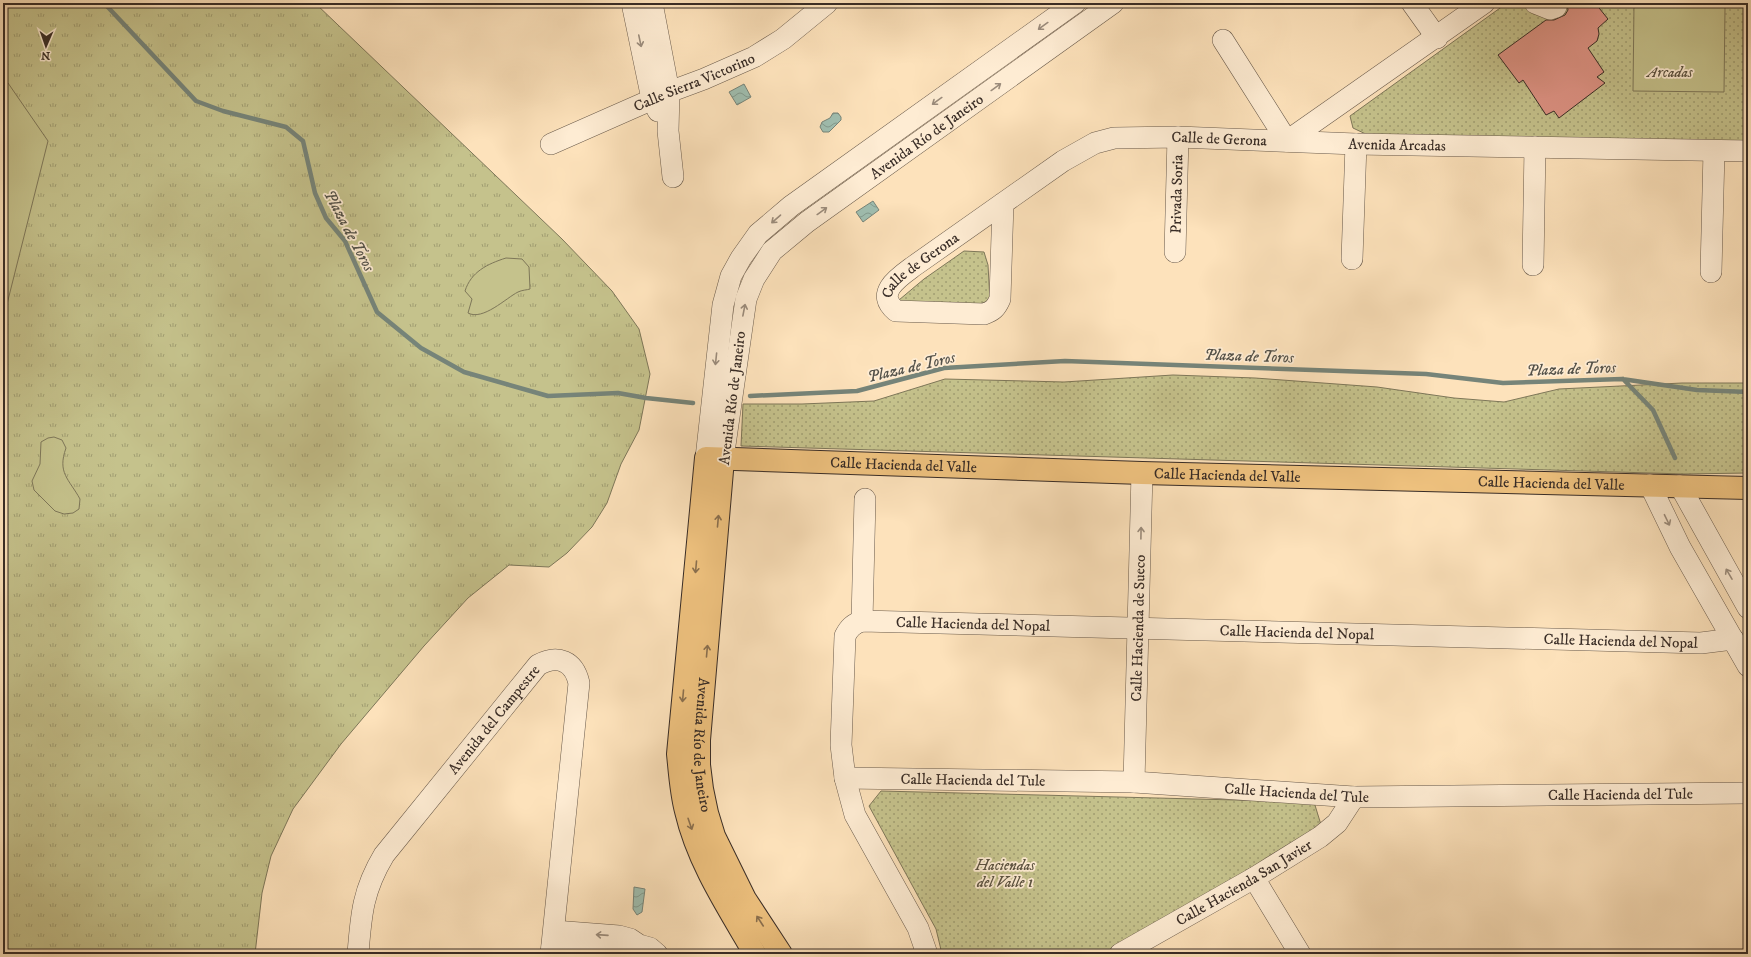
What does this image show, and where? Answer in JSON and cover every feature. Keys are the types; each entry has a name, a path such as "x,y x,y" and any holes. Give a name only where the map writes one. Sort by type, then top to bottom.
{"main road":[{"name":"Calle Hacienda del Valle","path":"715,459 1142,473 1748,488"},
{"name":"Avenida Río de Janeiro","path":"715,459 678,754 681,789 686,813 697,844 719,892 755,954"},
{"name":"Avenida Río de Janeiro","path":"715,459 699,740 699,765 706,813 714,836 745,898 781,954"}],"street":[{"path":"632,3 660,96 668,131 673,177"},
{"path":"652,3 660,96"},
{"name":"Calle Sierra Victorino","path":"550,144 754,57 783,39 827,3"},
{"name":"Avenida Río de Janeiro","path":"715,459 723,306 731,276 741,258 758,234 791,206 1075,3"},
{"name":"Avenida Río de Janeiro","path":"715,459 746,299 754,279 772,251 807,222 1113,3"},
{"path":"1412,3 1437,38"},
{"path":"1223,40 1287,141 1437,38 1484,3"},
{"path":"1535,3 1550,9 1556,7"},
{"name":"Calle de Gerona","path":"1003,203 1000,299 996,307 990,312 984,314 896,310 891,306 888,302 889,288 894,281 1003,203 1063,161 1095,143 1114,138 1178,137 1287,141"},
{"name":"Privada Soria","path":"1175,252 1178,137"},
{"name":"Avenida Arcadas","path":"1287,141 1356,144 1748,151"},
{"path":"1352,259 1356,144"},
{"path":"1532,265 1535,147"},
{"path":"1711,272 1714,151"},
{"name":"Calle Hacienda de Sueco","path":"1134,782 1142,473"},
{"path":"1650,485 1680,547 1748,666"},
{"path":"1680,486 1748,608"},
{"path":"865,499 862,621 854,623 849,628 845,636 841,744 845,778 856,815 918,928 927,954"},
{"name":"Calle Hacienda del Nopal","path":"862,621 1701,643 1733,639"},
{"name":"Avenida del Campestre","path":"358,954 362,910 366,890 384,855 538,665 546,661 557,659 568,664 576,672 579,683 552,944"},
{"name":"Calle Hacienda del Tule","path":"845,778 1134,782 1354,797 1748,793"},
{"name":"Calle Hacienda San Javier","path":"1120,954 1254,878 1328,831 1337,823 1354,797"},
{"path":"1254,878 1300,954"},
{"path":"552,944 612,949 648,949"}],"green space":[{"path":"3,3 315,3 562,239 612,291 639,329 650,374 639,430 621,464 607,503 592,527 567,553 549,567 509,565 468,598 424,646 341,744 293,809 271,856 262,893 255,954 3,954"},
{"name":"Arcadas","path":"1507,3 1748,3 1748,142 1370,136 1353,128 1350,116"},
{"path":"1634,5 1725,7 1724,92 1633,91"},
{"path":"3,79 8,83 48,141 3,320"},
{"path":"964,251 984,252 988,265 990,301 975,316 915,319 899,300 924,279"},
{"path":"506,258 522,259 529,267 530,289 518,292 494,308 480,314 474,315 468,313 472,299 465,291 471,279 486,266"},
{"path":"1173,375 1255,378 1377,387 1454,398 1504,402 1559,389 1682,383 1748,383 1748,473 1684,474 741,446 743,404 802,404 874,401 945,379 1064,382"},
{"path":"54,437 62,440 66,448 63,464 64,470 68,481 80,499 79,509 73,513 64,514 55,511 34,490 32,481 40,464 41,442 48,438"},
{"name":"Haciendas del Valle 1","path":"881,791 1314,802 1322,828 1105,954 942,954 936,929 869,806"}],"water":[{"path":"744,84 751,97 737,105 729,92"},
{"path":"833,113 838,113 841,120 829,132 823,132 820,127 822,122 830,118"},
{"path":"873,201 879,210 863,222 856,212"},
{"path":"634,887 645,889 642,912 637,915 633,909"}],"building":[{"path":"1567,3 1595,3 1608,19 1598,28 1599,34 1597,41 1588,48 1604,72 1597,77 1605,83 1559,118 1554,111 1546,115 1523,80 1519,83 1498,55 1546,20 1554,20 1565,15 1568,10"}],"waterway":[{"name":"Plaza de Toros","path":"104,3 196,101 223,111 286,127 303,141 315,193 326,218 345,241 377,312 421,348 464,372 548,396 618,393 646,398 693,403"},
{"name":"Plaza de Toros","path":"750,396 857,391 944,368 1065,361 1426,374 1503,383 1622,379 1697,390 1748,392"},
{"path":"1623,379 1653,410 1675,458"}]}
